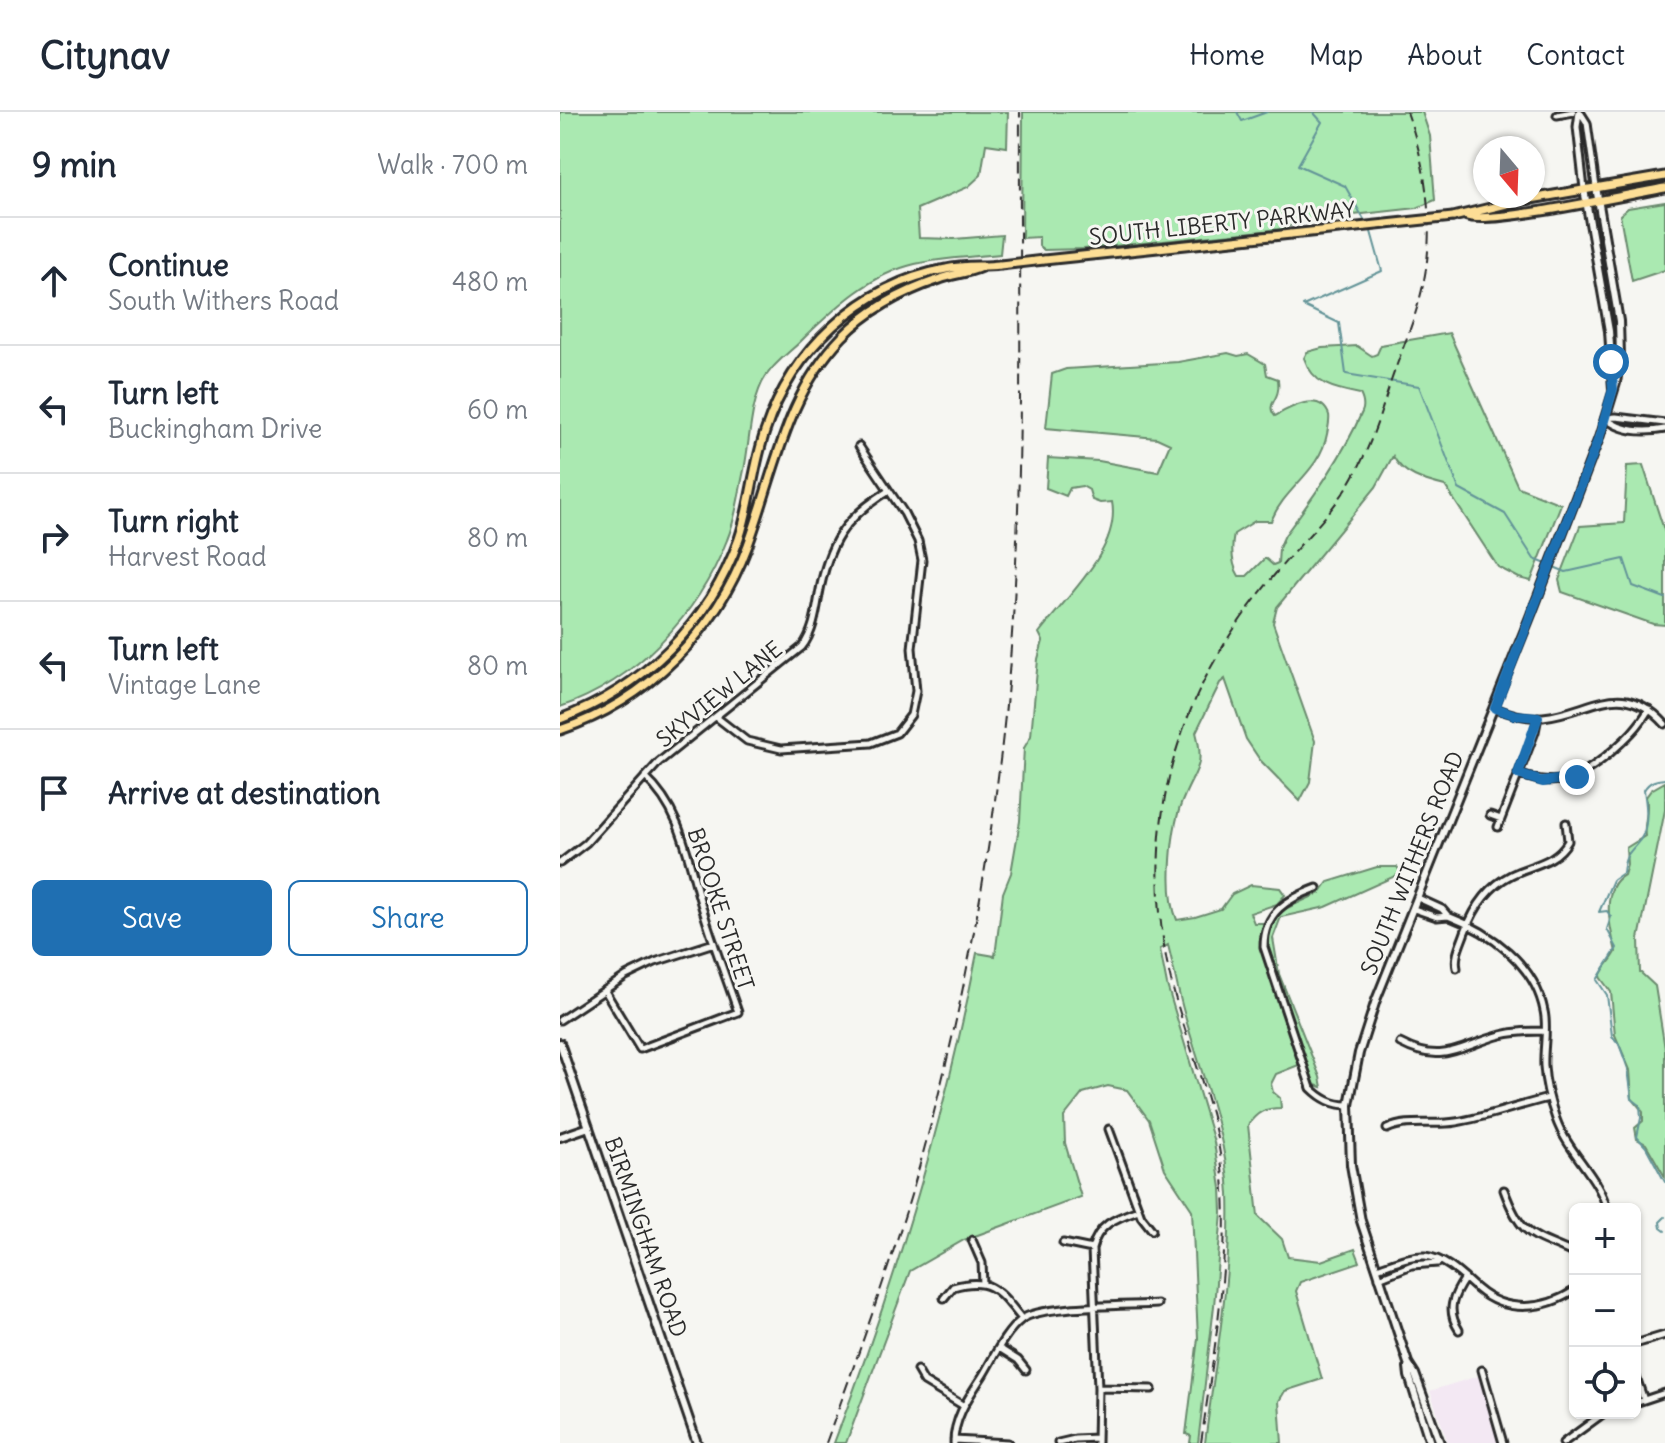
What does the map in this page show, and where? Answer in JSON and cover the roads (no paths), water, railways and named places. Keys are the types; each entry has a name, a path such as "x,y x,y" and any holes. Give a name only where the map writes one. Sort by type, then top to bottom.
{"main road":[{"name":"SOUTH LIBERTY PARKWAY","path":"560,730 610,708 648,683 676,659 705,624 725,593 745,551 795,405 808,380 855,325 886,303 926,283 981,267 1467,216 1510,203 1665,176"},
{"name":"SOUTH WITHERS ROAD","path":"1440,1443 1379,1278 1355,1193 1349,1105 1359,1053 1372,1014 1567,522 1616,383 1619,321 1596,187"},
{"name":"SOUTH LIBERTY PARKWAY","path":"1467,216 1504,216 1665,188"},
{"name":"SOUTH WITHERS ROAD","path":"1584,189 1609,331 1613,389"},
{"name":"SOUTH LIBERTY PARKWAY","path":"560,719 605,699 643,674 670,649 704,607 738,542 770,418 791,377 824,333 853,309 893,286 936,271 972,265 981,267"},
{"name":"BIRMINGHAM ROAD","path":"560,1043 697,1443"},
{"path":"560,1137 589,1127"},
{"name":"SOUTH WITHERS ROAD","path":"1408,1363 1409,1376 1430,1443"}],"street":[{"path":"1557,115 1573,112"},
{"path":"1579,112 1587,123 1596,187"},
{"path":"1579,112 1577,127 1584,189"},
{"path":"1605,418 1616,417 1665,426"},
{"path":"1605,418 1614,426 1633,431 1665,426"},
{"path":"1633,431 1639,421"},
{"path":"716,717 747,741 781,749 871,743 897,733 906,724 915,704 912,648 922,560 913,530 859,446"},
{"name":"SKYVIEW LANE","path":"560,863 586,843 645,777 807,641 824,565 832,545 870,502 888,491"},
{"path":"1495,708 1515,715 1538,717 1610,699 1629,701 1649,709 1665,724"},
{"path":"1518,774 1553,782 1585,773 1633,733 1649,709"},
{"path":"1498,827 1538,717"},
{"name":"BROOKE STREET","path":"605,991 640,1049 738,1012 714,943 683,835 663,798 645,777"},
{"path":"1490,815 1501,819"},
{"path":"1457,968 1455,960 1479,903 1491,888 1510,875 1550,860 1564,849 1570,834 1566,823"},
{"path":"1317,888 1293,898 1272,915 1264,947 1311,1088 1333,1103 1349,1105"},
{"path":"1418,898 1497,943 1524,968 1537,990 1544,1011 1544,1067 1549,1098 1565,1140 1601,1191 1605,1203"},
{"path":"1414,909 1437,917 1448,916"},
{"path":"560,1020 626,976 655,962 714,943"},
{"path":"1400,1043 1428,1054 1441,1055 1501,1035 1545,1031"},
{"path":"1387,1129 1399,1123 1437,1125 1459,1122 1549,1098"},
{"path":"1109,1129 1138,1210 1152,1230"},
{"path":"1504,1190 1518,1222 1532,1235 1569,1251"},
{"path":"1058,1443 1075,1439 1097,1441 1092,1249 1097,1234 1109,1222 1138,1210"},
{"path":"972,1240 982,1263 983,1284"},
{"path":"1063,1243 1092,1249"},
{"path":"1376,1268 1423,1256 1450,1266 1491,1299 1515,1306 1540,1306 1569,1294"},
{"path":"1379,1278 1412,1265 1439,1262"},
{"path":"1459,1330 1451,1310 1455,1293 1465,1278"},
{"path":"944,1298 953,1287 973,1282 983,1284 1001,1293 1022,1319"},
{"path":"1008,1443 954,1442 957,1421 964,1406 999,1348 1022,1319 1047,1310 1157,1304"},
{"path":"1641,1342 1665,1335"},
{"path":"999,1348 1018,1360 1026,1370"},
{"path":"917,1370 924,1382 964,1406"},
{"path":"1482,1370 1503,1443"},
{"path":"1098,1388 1152,1389"},
{"path":"1641,1391 1644,1400"},
{"path":"1641,1401 1665,1393"},
{"path":"1563,1443 1596,1419"}],"waterway":[{"path":"1237,112 1242,121 1267,112"},
{"path":"1313,112 1322,122 1298,165 1345,186 1366,223"},
{"path":"1370,228 1382,271 1303,306 1339,323 1346,374 1419,386 1459,489 1505,514 1534,559 1566,572 1624,559 1633,586 1665,598"},
{"path":"1665,779 1653,782 1644,790 1646,815 1643,834 1626,857 1623,873 1613,880 1599,912 1607,911 1611,917 1607,929 1617,948 1597,980 1607,995 1612,1036 1619,1044 1628,1069 1632,1099 1640,1105 1637,1137 1665,1182"},
{"path":"1665,1217 1660,1222 1665,1231"}],"railway":[{"path":"826,1443 894,1250 931,1124 973,937 994,810 1008,684 1017,541 1020,112"},
{"path":"1201,1443 1223,1270 1222,1168 1215,1128 1179,1010 1164,948 1158,884 1162,820 1182,732 1215,660 1276,573 1344,492 1372,438 1418,305 1427,259 1427,195 1407,112"}]}
